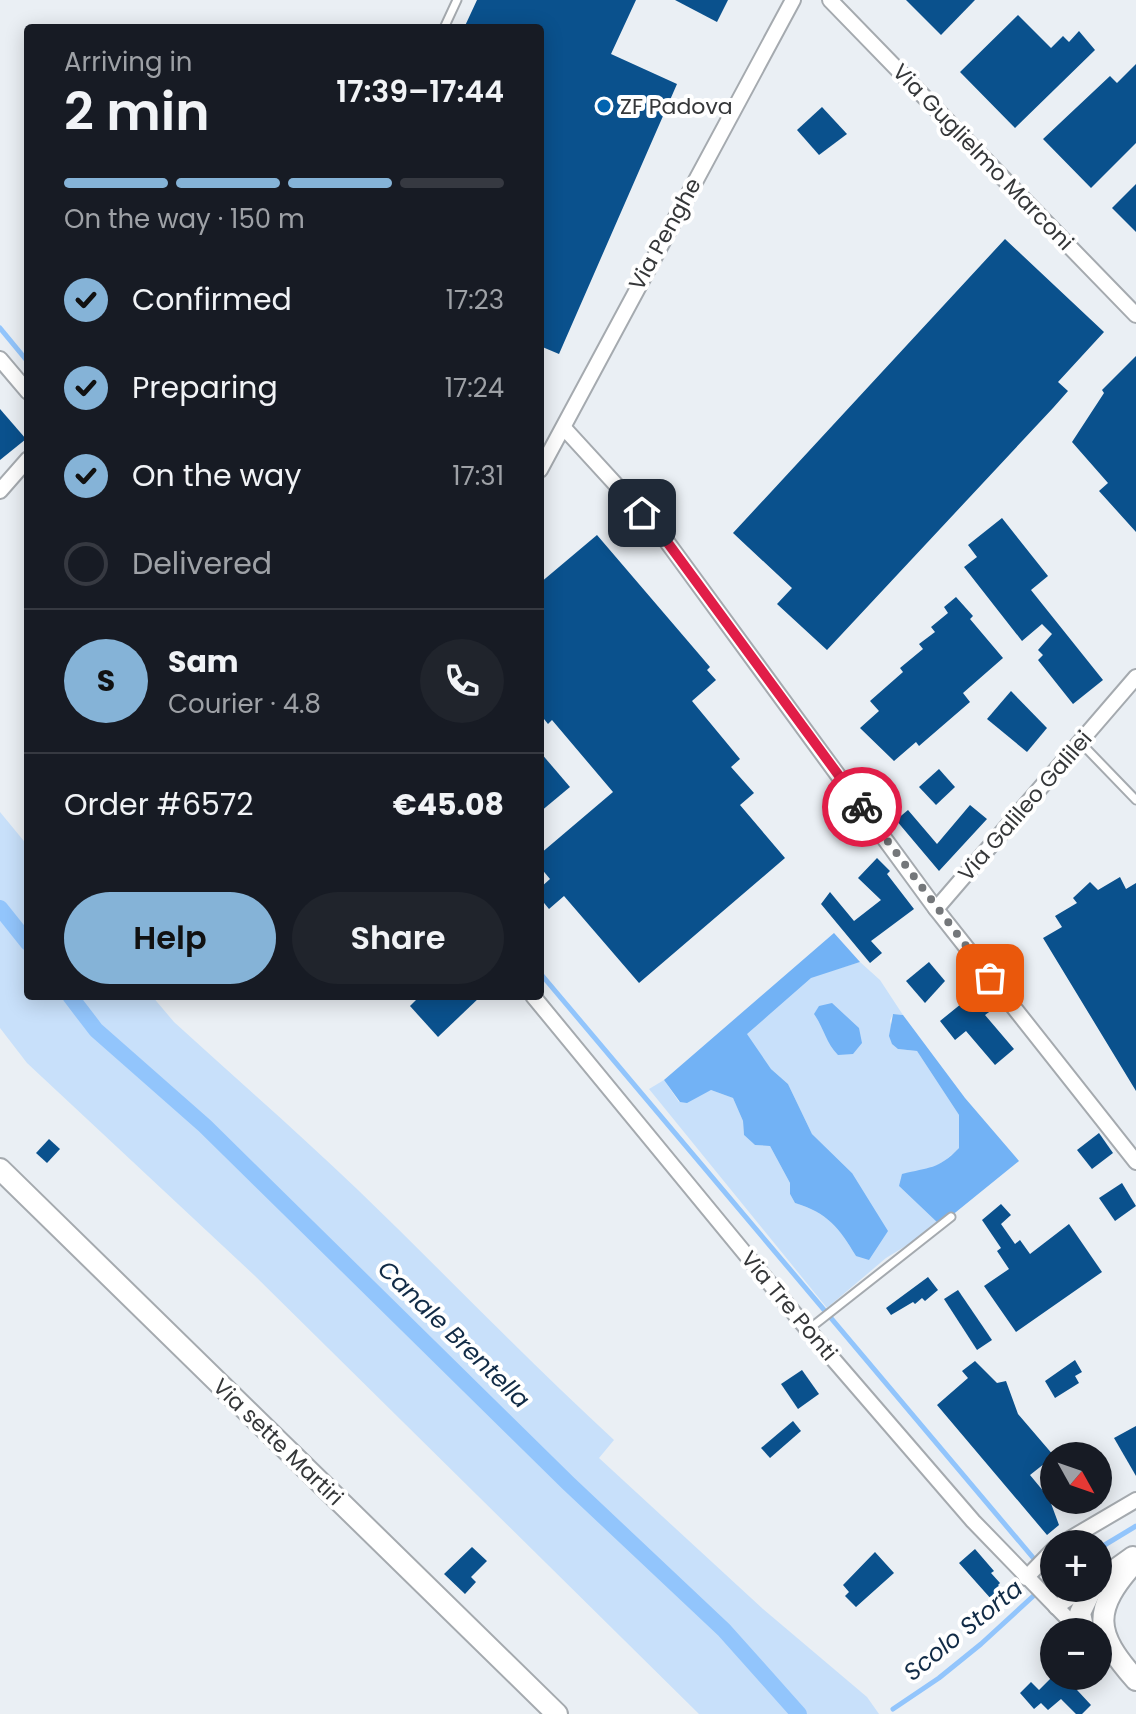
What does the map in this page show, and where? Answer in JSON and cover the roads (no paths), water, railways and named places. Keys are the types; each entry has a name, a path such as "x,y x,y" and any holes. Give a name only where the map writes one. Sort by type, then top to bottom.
{"main road":[{"name":"Via sette Martiri","path":"0,1169 557,1714"},
{"path":"1112,1571 1136,1555"},
{"path":"1104,1618 1114,1589 1136,1561"},
{"path":"1112,1655 1136,1681"}],"street":[{"name":"Via Penghe","path":"544,463 793,0"},
{"name":"Via Guglielmo Marconi","path":"830,0 1136,315"},
{"path":"0,359 24,387"},
{"path":"564,428 662,535 936,909 1136,1162"},
{"path":"0,491 24,464"},
{"name":"Via Galileo Galilei","path":"936,909 1136,677"},
{"name":"Via Tre Ponti","path":"536,1000 808,1330 1040,1589"},
{"path":"1085,1530 1136,1500"},
{"path":"1030,1578 1040,1566"},
{"name":"Via Tre Ponti","path":"1051,1602 1067,1618"}],"lane":[{"path":"446,24 457,0"},
{"path":"1080,742 1136,800"},
{"path":"808,1330 951,1217"}],"waterway":[{"path":"0,328 24,357"},
{"name":"Canale Brentella","path":"0,908 24,938"},
{"path":"544,978 1040,1566"},
{"name":"Canale Brentella","path":"73,1000 96,1030 205,1126 568,1483 724,1630 799,1714"},
{"name":"Scolo Storta","path":"1112,1541 1136,1526"},
{"name":"Scolo Storta","path":"893,1709 981,1644 1040,1590"}],"place":[{"name":"ZF Padova","path":"604,106"}]}
